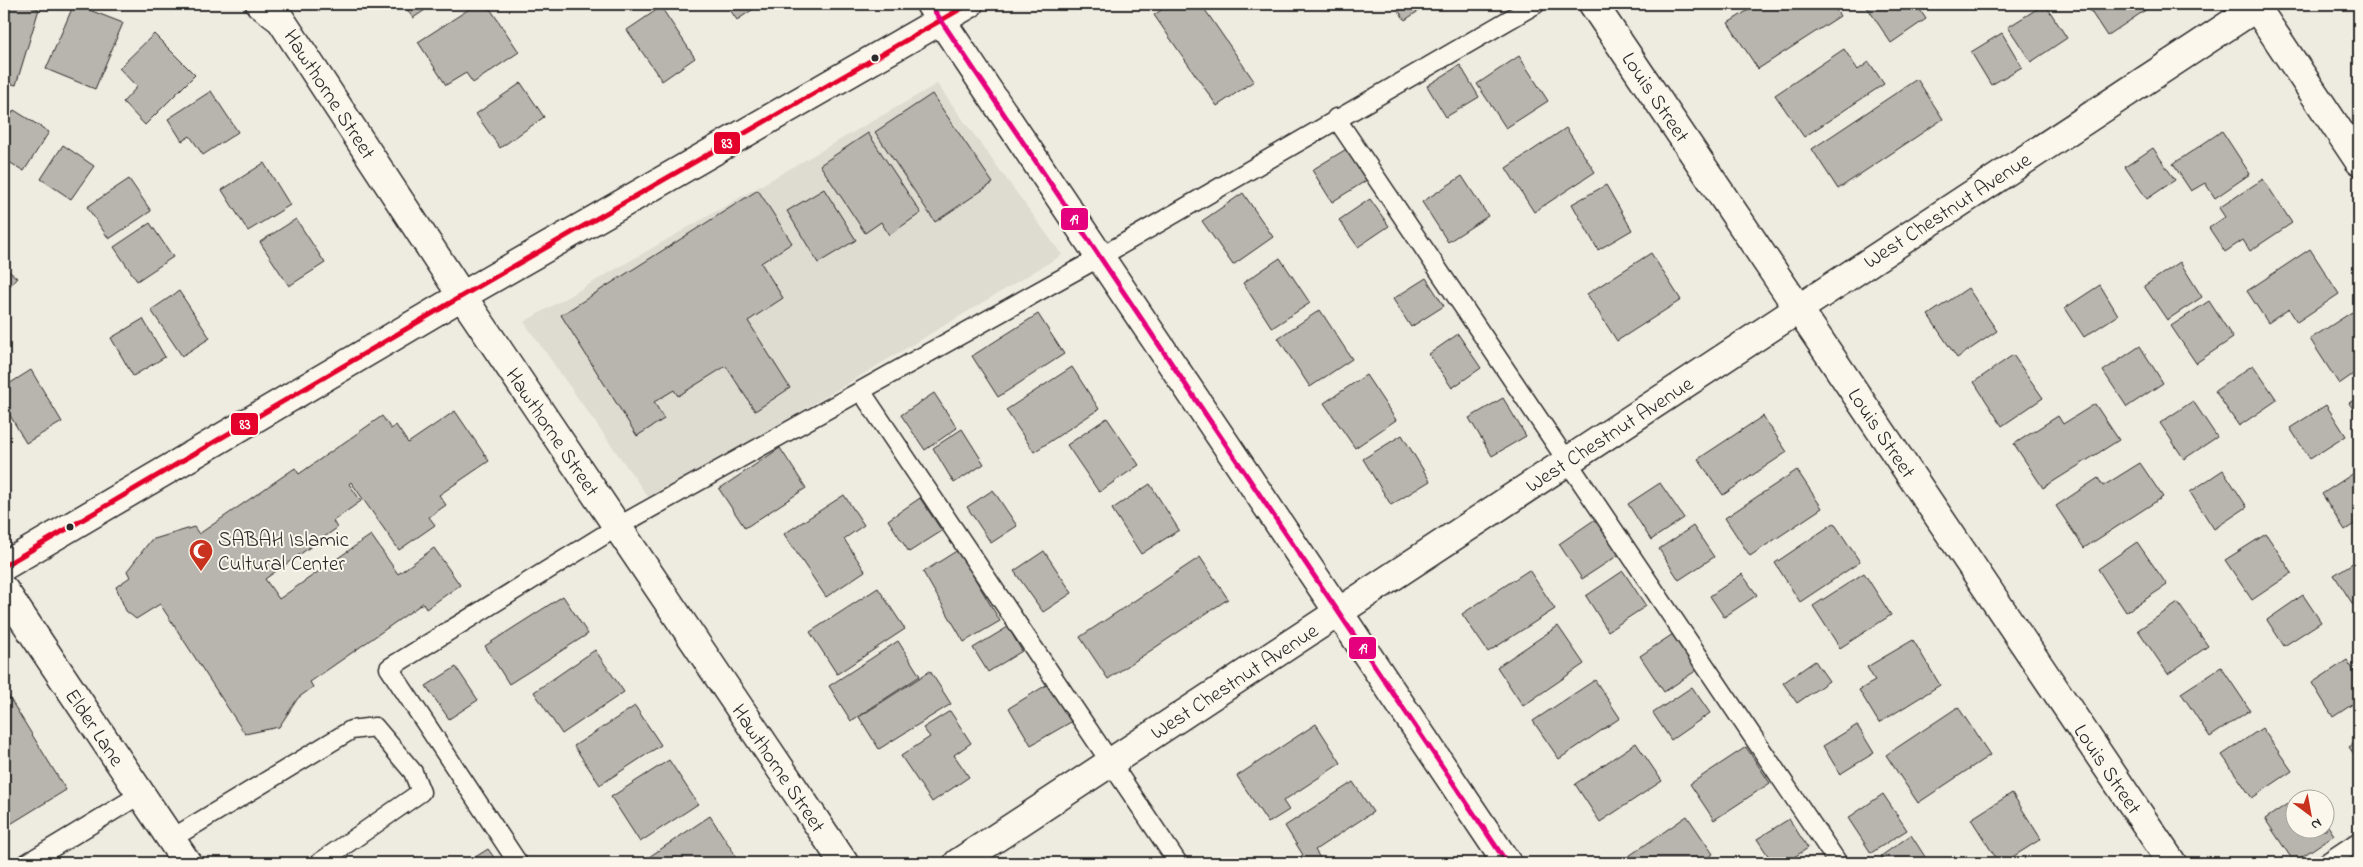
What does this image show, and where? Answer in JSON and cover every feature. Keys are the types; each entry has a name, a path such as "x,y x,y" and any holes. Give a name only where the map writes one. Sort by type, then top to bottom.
{"street":[{"name":"Hawthorne Street","path":"260,4 281,20 462,296 844,863"},
{"path":"4,566 462,296 935,12 969,4"},
{"name":"Louis Street","path":"1593,4 2172,863"},
{"path":"2257,5 2359,161"},
{"name":"West Chestnut Avenue","path":"958,863 2257,5"},
{"path":"935,12 1507,863"},
{"name":"Elder Lane","path":"4,590 187,863"}],"lane":[{"path":"518,863 389,668 617,527 1100,257 1336,118 1536,4"},
{"path":"1336,118 1838,863"},
{"path":"862,391 1178,863"},
{"path":"171,839 351,730 375,727 413,772 421,792 319,863"},
{"path":"27,863 141,794"},
{"path":"2326,863 2359,841"}],"shaded area":[{"path":"937,84 1062,255 651,501 524,322"}],"building":[{"path":"4,4 22,4 39,9 16,85 4,82"},
{"path":"74,4 123,23 95,89 46,69"},
{"path":"403,4 434,4 413,18"},
{"path":"477,4 487,4 519,52 473,83 466,73 446,85 418,42"},
{"path":"726,4 761,4 737,20"},
{"path":"1170,4 1201,4 1254,81 1217,106 1154,15"},
{"path":"1394,4 1429,4 1405,20"},
{"path":"1758,4 1832,4 1840,16 1758,69 1728,23"},
{"path":"1872,4 1916,4 1926,19 1891,43 1867,7"},
{"path":"2045,4 2067,38 2031,62 2008,27"},
{"path":"2086,4 2144,4 2147,9 2107,36"},
{"path":"661,7 695,58 662,81 627,30"},
{"path":"2002,33 2022,67 1991,85 1971,52"},
{"path":"154,34 195,75 145,125 123,102 137,87 119,68"},
{"path":"1844,49 1858,70 1869,62 1884,84 1804,137 1775,95"},
{"path":"1519,56 1548,101 1506,128 1477,84"},
{"path":"1460,65 1479,97 1446,117 1427,86"},
{"path":"1917,79 1943,119 1838,189 1812,149"},
{"path":"521,83 544,117 500,148 476,114"},
{"path":"211,91 238,132 203,155 190,136 182,141 168,119"},
{"path":"932,94 993,183 935,222 875,132"},
{"path":"14,110 49,132 24,171 4,159 4,127"},
{"path":"1566,128 1595,172 1534,212 1506,168"},
{"path":"2222,131 2250,174 2215,198 2205,183 2191,191 2173,164"},
{"path":"868,133 921,213 889,235 881,222 865,233 820,165"},
{"path":"63,145 94,166 71,199 41,179"},
{"path":"1348,148 1367,180 1332,202 1312,170"},
{"path":"2153,148 2175,180 2147,199 2125,167"},
{"path":"264,163 290,205 248,231 222,190"},
{"path":"1462,176 1488,216 1448,242 1422,202"},
{"path":"129,179 151,211 109,239 87,207"},
{"path":"2263,179 2292,223 2250,251 2243,240 2225,252 2209,228 2225,217 2219,208"},
{"path":"1606,185 1632,230 1598,250 1572,204"},
{"path":"824,189 856,240 818,263 787,211"},
{"path":"758,190 792,243 761,263 783,298 748,321 790,388 755,411 726,366 678,396 674,390 654,402 664,419 637,436 561,315"},
{"path":"1243,193 1273,237 1233,265 1202,221"},
{"path":"1370,199 1389,226 1358,247 1339,220"},
{"path":"296,219 325,263 289,286 260,242"},
{"path":"150,223 173,257 137,281 114,247"},
{"path":"2310,249 2339,294 2297,322 2289,309 2268,323 2247,291"},
{"path":"1651,253 1681,300 1617,341 1587,294"},
{"path":"1280,258 1310,303 1272,328 1243,283"},
{"path":"2180,262 2202,297 2167,320 2144,286"},
{"path":"4,267 17,278 4,292"},
{"path":"1426,278 1444,306 1411,327 1393,299"},
{"path":"2100,285 2118,315 2084,337 2065,308"},
{"path":"1968,288 1997,331 1957,358 1928,315"},
{"path":"179,291 210,338 182,356 151,310"},
{"path":"2209,301 2233,338 2196,363 2171,326"},
{"path":"1320,310 1352,359 1310,387 1278,338"},
{"path":"2352,312 2359,324 2359,370 2339,384 2310,339"},
{"path":"1038,314 1064,354 998,397 972,356"},
{"path":"143,319 165,357 133,376 111,338"},
{"path":"1458,334 1481,368 1452,388 1429,354"},
{"path":"2140,346 2163,383 2127,407 2103,371"},
{"path":"2013,355 2043,398 2002,426 1974,382"},
{"path":"2253,365 2277,400 2239,426 2215,391"},
{"path":"1072,367 1099,409 1034,452 1006,410"},
{"path":"31,370 62,422 26,443 4,405 4,387"},
{"path":"1366,375 1396,420 1355,448 1324,403"},
{"path":"934,393 957,428 925,450 901,415"},
{"path":"2359,397 2359,418 2349,403"},
{"path":"1503,398 1526,436 1492,456 1469,418"},
{"path":"2193,401 2217,437 2184,459 2160,423"},
{"path":"2095,404 2119,440 2043,488 2014,444 2058,416 2063,424"},
{"path":"2326,405 2346,436 2310,459 2290,428"},
{"name":"SABAH Islamic Cultural Center","path":"455,411 489,461 439,495 446,505 429,517 435,525 399,550 351,482 349,484 361,501 333,521 337,528 265,579 279,599 371,535 398,574 434,548 460,585 426,609 423,603 310,682 313,687 298,698 279,727 245,734 160,604 136,619 126,611 116,587 130,577 127,571 151,540 194,527 199,534 295,468 299,474 382,416 391,429 396,425 408,443"},
{"path":"1763,416 1787,452 1723,495 1698,459"},
{"path":"1107,418 1139,465 1099,492 1067,445"},
{"path":"962,429 984,464 954,483 933,448"},
{"path":"1402,435 1430,481 1391,505 1363,459"},
{"path":"780,448 806,488 745,528 719,489"},
{"path":"2140,463 2163,497 2084,548 2056,506 2098,478 2103,486"},
{"path":"1797,470 1822,508 1750,556 1725,518"},
{"path":"2223,470 2247,507 2214,529 2190,492"},
{"path":"2357,471 2359,474 2359,521 2345,530 2322,494"},
{"path":"1660,483 1684,518 1651,540 1628,504"},
{"path":"1150,484 1179,530 1141,554 1112,509"},
{"path":"993,490 1017,526 991,543 967,507"},
{"path":"844,495 864,525 844,539 865,571 826,597 784,534"},
{"path":"920,498 942,531 909,552 888,520"},
{"path":"1597,518 1620,554 1582,579 1559,544"},
{"path":"1834,523 1860,562 1800,602 1775,563"},
{"path":"1693,526 1714,557 1679,580 1659,549"},
{"path":"2266,534 2292,573 2252,600 2225,560"},
{"path":"2137,542 2167,585 2126,612 2098,569"},
{"path":"958,550 1000,621 964,642 923,572"},
{"path":"1044,551 1072,593 1043,612 1014,571"},
{"path":"1200,557 1228,599 1108,679 1080,637"},
{"path":"2359,559 2359,603 2354,606 2334,575"},
{"path":"1529,570 1555,609 1488,652 1462,614"},
{"path":"1623,571 1646,606 1608,631 1586,596"},
{"path":"1864,573 1891,615 1840,648 1813,606"},
{"path":"1742,574 1757,595 1724,617 1710,596"},
{"path":"878,588 905,629 837,674 810,632"},
{"path":"2303,595 2321,622 2284,646 2267,620"},
{"path":"563,596 588,634 509,684 485,646"},
{"path":"2178,603 2208,646 2168,674 2138,630"},
{"path":"1558,626 1584,664 1523,706 1497,667"},
{"path":"1008,627 1022,651 988,672 973,648"},
{"path":"1673,634 1697,670 1664,692 1640,656"},
{"path":"1913,640 1940,685 1879,723 1859,690 1875,681 1867,667"},
{"path":"898,641 920,676 851,721 829,686"},
{"path":"595,650 624,692 562,734 534,692"},
{"path":"2347,660 2359,679 2359,700 2333,717 2312,683"},
{"path":"1815,661 1829,681 1797,703 1783,683"},
{"path":"456,667 478,700 449,719 426,686"},
{"path":"2221,667 2250,710 2210,737 2181,693"},
{"path":"930,671 951,704 879,749 859,717"},
{"path":"1595,680 1620,718 1559,759 1533,721"},
{"path":"1048,684 1071,722 1031,745 1009,708"},
{"path":"1692,687 1710,713 1671,740 1653,713"},
{"path":"4,689 66,790 4,828"},
{"path":"635,706 661,745 600,785 574,746"},
{"path":"1958,707 1990,755 1918,803 1886,755"},
{"path":"950,711 971,743 954,755 969,777 932,802 901,756 930,737 923,728"},
{"path":"1316,724 1341,763 1283,801 1289,810 1268,823 1237,776"},
{"path":"1857,725 1874,753 1840,774 1823,746"},
{"path":"2262,728 2292,771 2252,798 2222,755"},
{"path":"2359,740 2359,761 2349,747"},
{"path":"1636,743 1662,781 1600,822 1575,784"},
{"path":"1746,747 1770,783 1714,820 1690,784"},
{"path":"669,760 698,804 640,842 611,797"},
{"path":"1353,782 1373,812 1315,850 1323,863 1290,863 1303,855 1285,826"},
{"path":"2012,793 2041,839 2003,863 1999,863 1971,819"},
{"path":"1883,794 1907,830 1871,853 1848,818"},
{"path":"2286,805 2286,840 2327,840 2294,862 2265,819"},
{"path":"710,816 736,856 725,863 645,863 643,861"},
{"path":"1687,816 1713,854 1700,863 1630,863 1626,858"},
{"path":"1789,819 1808,848 1785,863 1773,863 1757,839"},
{"path":"1911,835 1929,863 1886,863 1881,856"},
{"path":"488,849 498,863 466,863"}],"transit line":[{"name":"19","path":"930,4 1507,863"},
{"name":"83","path":"4,566 462,296 969,4"}],"place":[{"name":"SABAH Islamic Cultural Center","path":"201,572"}]}
